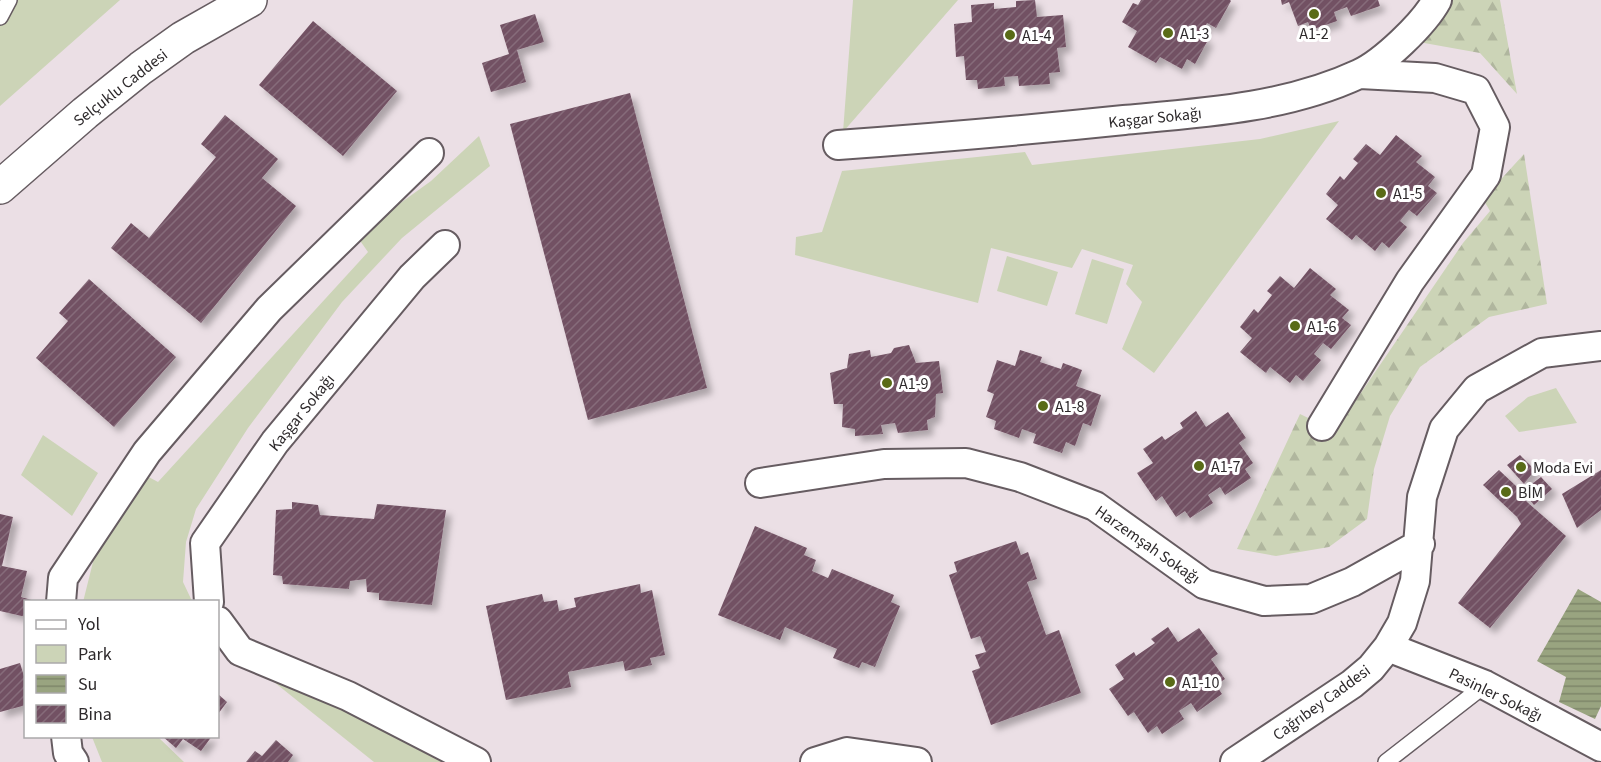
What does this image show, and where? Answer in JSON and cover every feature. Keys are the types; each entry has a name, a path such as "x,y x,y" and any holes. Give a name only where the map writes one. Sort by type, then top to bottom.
{"street":[{"name":"Selçuklu Caddesi","path":"0,187 141,68 183,38 250,0"},
{"name":"Kaşgar Sokağı","path":"838,145 994,134 1258,105 1321,88 1360,74 1393,50 1437,0"},
{"path":"1322,426 1410,281 1486,175 1495,127 1476,90 1435,78 1360,74"},
{"path":"61,600 63,578 147,452 269,309 429,153"},
{"name":"Kaşgar Sokağı","path":"209,600 205,543 275,442 412,277 445,245"},
{"name":"Cağrıbey Caddesi","path":"1235,762 1352,684 1371,668 1388,647 1405,613 1414,581 1422,497 1444,429 1477,389 1542,353 1601,346"},
{"name":"Harzemşah Sokağı","path":"760,483 884,464 966,463 1020,477 1095,506 1204,584 1264,601 1311,599 1352,582 1419,544"},
{"path":"219,622 240,651 348,696 476,762"},
{"name":"Pasinler Sokağı","path":"1388,647 1485,685 1601,747"},
{"path":"66,738 68,753 74,762"},
{"path":"815,762 848,752 917,762"}],"lane":[{"path":"0,17 9,0"},
{"path":"1386,762 1485,685"}],"green space":[{"path":"0,0 120,0 0,106"},
{"path":"853,0 958,0 843,132"},
{"path":"1450,0 1500,0 1517,94 1480,53 1413,41"},
{"path":"1339,121 1154,373 1122,349 1142,302 1126,284 1133,265 1082,249 1072,268 991,248 978,303 795,255 796,237 822,232 842,171 1025,152 1032,165 1260,139"},
{"path":"479,136 490,166 402,238 342,302 248,428 196,509 186,542 183,582 192,600 84,600 96,550 143,474 158,482 368,252 356,235 431,181"},
{"path":"1524,154 1547,304 1489,317 1420,367 1390,416 1374,469 1367,519 1329,547 1276,556 1237,549 1300,414 1335,431 1463,243 1490,211 1483,199"},
{"path":"1007,256 1058,272 1047,306 997,291"},
{"path":"1092,259 1124,269 1107,324 1075,314"},
{"path":"1556,388 1577,423 1519,432 1505,416 1528,397"},
{"path":"43,435 98,473 72,516 21,475"},
{"path":"249,662 450,762 374,762"},
{"path":"92,738 159,738 184,762 102,762"}],"water":[{"path":"1578,589 1601,602 1601,706 1595,719 1559,702 1566,677 1537,661"}],"building":[{"name":"A1-4","path":"1035,0 1037,17 1063,15 1066,47 1057,48 1060,72 1049,73 1050,84 1019,86 1018,76 1004,77 1005,86 978,89 977,80 966,80 964,56 956,57 954,24 972,22 971,5 994,3 994,9 1016,7 1016,1"},
{"name":"A1-3","path":"1141,0 1231,1 1216,28 1207,23 1200,36 1208,40 1195,64 1187,59 1182,69 1160,57 1156,63 1128,47 1137,31 1122,22 1133,3 1138,5"},
{"name":"A1-2","path":"1281,0 1378,0 1380,6 1351,16 1347,7 1334,12 1337,21 1311,30 1308,22 1298,26 1289,2 1282,5"},
{"path":"535,14 544,42 517,50 526,82 491,92 482,63 509,54 500,25"},
{"path":"313,21 397,91 343,156 259,85"},
{"path":"630,93 707,388 588,420 510,124"},
{"path":"225,115 278,159 262,178 296,206 201,323 111,248 131,223 149,238 216,157 201,144"},
{"name":"A1-5","path":"1396,135 1422,156 1416,162 1435,177 1428,186 1437,193 1417,216 1409,210 1400,221 1407,227 1389,248 1382,242 1375,251 1356,235 1352,240 1326,219 1338,205 1326,194 1340,176 1344,180 1358,163 1353,159 1366,144 1380,155"},
{"name":"A1-6","path":"1310,268 1336,289 1330,295 1349,310 1342,318 1351,325 1331,349 1323,343 1314,354 1321,360 1303,381 1296,375 1290,383 1270,367 1266,373 1240,352 1252,338 1240,327 1254,309 1258,313 1272,295 1267,291 1280,276 1294,288"},
{"path":"89,279 176,357 114,427 36,358 68,321 59,313"},
{"name":"A1-9","path":"909,345 916,363 939,361 943,393 936,394 935,417 927,420 928,430 898,433 895,423 881,425 883,434 855,436 855,429 842,427 843,404 834,404 830,373 847,368 849,354 870,350 871,357 891,353 894,348"},
{"name":"A1-8","path":"1020,350 1042,357 1040,362 1061,369 1063,363 1082,370 1076,386 1101,395 1091,426 1083,423 1075,446 1066,442 1062,453 1033,443 1036,434 1022,429 1019,438 994,429 996,421 986,417 994,394 987,391 997,360 1015,366"},
{"name":"A1-7","path":"1196,411 1206,427 1228,412 1246,438 1239,443 1253,463 1245,469 1251,478 1225,495 1220,487 1208,495 1213,503 1190,518 1185,511 1176,517 1162,496 1156,501 1137,473 1153,463 1143,449 1162,436 1165,440 1183,428 1180,423"},
{"name":"Moda Evi","path":"1520,455 1535,470 1524,484 1507,465"},
{"path":"1499,470 1516,486 1527,502 1566,536 1490,628 1458,603 1521,524 1517,517 1483,485"},
{"path":"1601,470 1601,510 1577,528 1562,494"},
{"path":"1541,477 1552,489 1534,505 1522,491"},
{"path":"292,502 318,505 320,515 374,519 377,504 446,510 432,605 379,600 379,593 367,592 366,579 350,581 349,589 283,584 282,576 273,575 276,510 292,509"},
{"path":"0,514 13,517 2,566 27,571 21,597 32,600 24,600 24,617 0,611"},
{"path":"755,526 807,548 804,555 816,560 812,571 828,578 832,569 894,595 891,602 900,606 875,667 862,662 859,668 833,658 837,649 785,627 780,640 718,615"},
{"path":"1016,541 1021,555 1028,552 1037,579 1027,582 1046,635 1059,630 1081,693 991,725 972,671 980,668 975,655 986,652 980,636 971,639 949,575 957,572 954,562"},
{"path":"640,584 641,593 652,590 665,655 650,658 652,665 625,671 623,661 568,672 571,687 506,700 486,606 542,594 544,602 557,600 559,611 576,607 574,598"},
{"name":"A1-10","path":"1168,627 1178,642 1199,628 1218,654 1211,659 1225,679 1216,685 1222,694 1197,712 1191,703 1179,711 1184,719 1162,734 1157,726 1148,733 1134,712 1128,716 1109,689 1124,679 1115,665 1134,652 1136,656 1155,643 1151,639"},
{"path":"20,663 24,676 24,706 0,712 0,669"},
{"path":"219,695 227,702 219,713"},
{"path":"164,738 211,738 201,751 183,739 176,748"},
{"path":"276,740 293,755 288,762 246,762 255,751 262,756"}],"place":[{"name":"A1-2","path":"1314,14"},
{"name":"A1-3","path":"1168,33"},
{"name":"A1-4","path":"1010,35"},
{"name":"A1-5","path":"1381,193"},
{"name":"A1-6","path":"1295,326"},
{"name":"A1-9","path":"887,383"},
{"name":"A1-8","path":"1043,406"},
{"name":"A1-7","path":"1199,466"},
{"name":"Moda Evi","path":"1521,467"},
{"name":"BİM","path":"1506,492"},
{"name":"A1-10","path":"1170,682"}]}
